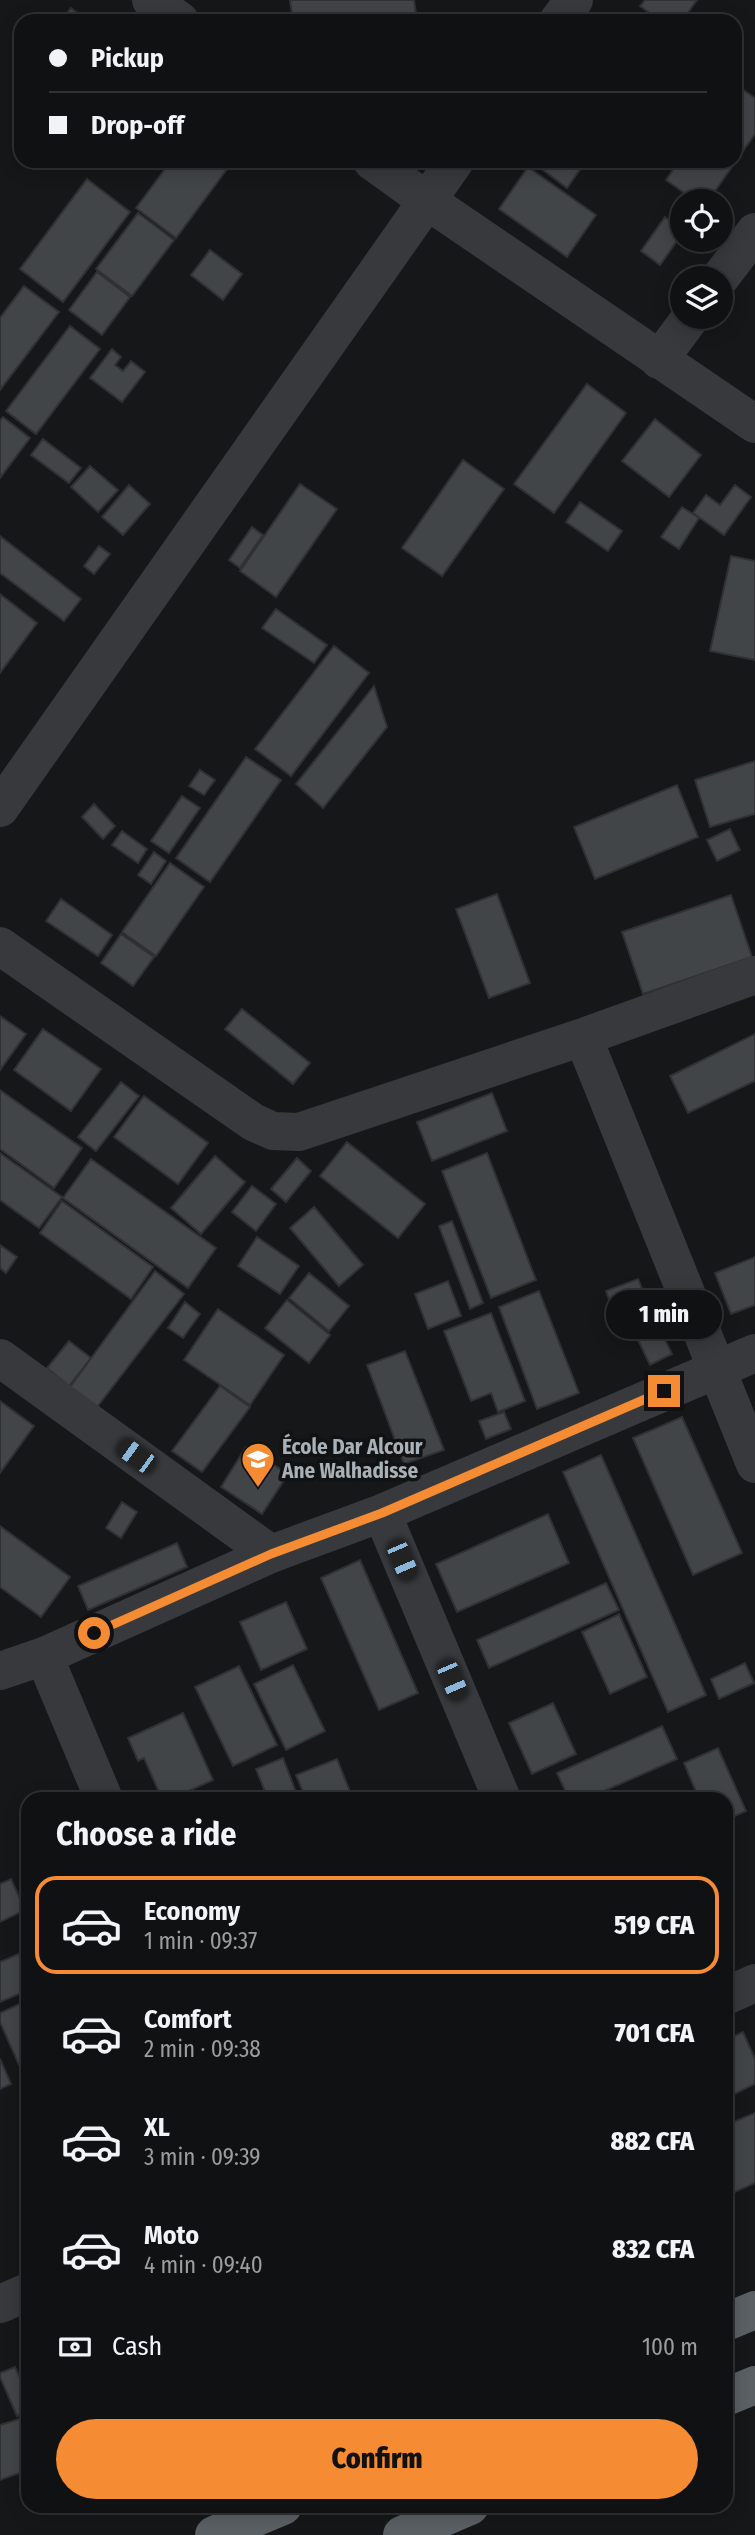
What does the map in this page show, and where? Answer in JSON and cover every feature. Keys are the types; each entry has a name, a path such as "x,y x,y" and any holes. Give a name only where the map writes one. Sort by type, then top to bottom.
{"highway":[{"path":"733,2319 755,2310"},
{"path":"733,2394 755,2385"},
{"path":"214,2535 266,2513"},
{"path":"402,2535 454,2513"}],"street":[{"path":"151,0 170,14"},
{"path":"563,14 574,0"},
{"path":"382,168 755,424"},
{"path":"0,808 450,168"},
{"path":"729,266 755,232"},
{"path":"659,360 682,329"},
{"path":"0,946 253,1122 272,1131 299,1132 583,1037 755,975"},
{"path":"583,1037 755,1464"},
{"path":"0,1671 44,1656 271,1554 382,1513 755,1353"},
{"path":"0,1358 271,1554"},
{"path":"382,1513 499,1792"},
{"path":"44,1656 101,1792"},
{"path":"733,1993 755,1983"},
{"path":"0,2304 21,2295"}],"building":[{"path":"290,0 414,0 416,14 292,14"},
{"path":"645,0 697,0 687,14 651,14 640,6"},
{"path":"71,8 78,14 66,14"},
{"path":"742,89 755,98 755,134 742,153"},
{"path":"166,168 228,168 176,238 136,208"},
{"path":"529,168 596,215 567,257 499,209"},
{"path":"540,168 581,168 567,188"},
{"path":"674,168 731,168 716,189 679,189 666,180"},
{"path":"87,179 130,212 63,302 20,269"},
{"path":"138,213 174,240 132,296 96,269"},
{"path":"665,217 670,221 670,251 660,265 641,251"},
{"path":"210,250 242,274 223,300 191,275"},
{"path":"97,272 130,297 102,335 69,310"},
{"path":"24,286 59,312 0,390 0,318"},
{"path":"70,326 100,349 36,434 6,411"},
{"path":"112,349 121,357 115,365 123,371 131,361 145,372 122,402 90,378"},
{"path":"587,384 626,413 554,513 514,484"},
{"path":"3,417 30,438 0,478 0,420"},
{"path":"655,419 701,455 669,497 622,461"},
{"path":"43,439 81,468 69,483 31,455"},
{"path":"463,460 504,489 442,576 402,548"},
{"path":"90,466 118,490 98,512 71,487"},
{"path":"300,484 337,509 276,597 240,571"},
{"path":"129,485 150,504 123,535 102,517"},
{"path":"735,485 751,497 724,535 693,513 706,495 720,505"},
{"path":"580,502 622,531 608,551 566,522"},
{"path":"682,507 699,518 679,549 661,537"},
{"path":"252,527 263,535 240,568 229,560"},
{"path":"0,536 81,599 64,621 0,573"},
{"path":"99,546 110,554 94,574 84,566"},
{"path":"731,556 755,561 755,660 710,651"},
{"path":"0,594 37,623 0,673"},
{"path":"276,609 327,645 314,663 262,628"},
{"path":"334,646 369,673 291,776 255,749"},
{"path":"374,686 387,727 323,808 296,784"},
{"path":"246,757 281,780 210,882 176,858"},
{"path":"755,761 755,814 710,827 695,780"},
{"path":"200,770 215,780 204,795 189,786"},
{"path":"677,785 698,837 595,879 574,827"},
{"path":"182,796 200,808 169,853 151,841"},
{"path":"94,804 115,826 103,839 82,817"},
{"path":"730,829 740,850 717,861 707,840"},
{"path":"122,831 147,849 138,863 112,845"},
{"path":"154,852 166,861 151,884 138,875"},
{"path":"170,863 204,887 156,956 122,932"},
{"path":"497,894 530,983 489,998 456,909"},
{"path":"731,895 752,957 643,994 622,932"},
{"path":"61,899 112,935 98,956 46,921"},
{"path":"121,934 154,957 133,986 101,963"},
{"path":"242,1009 310,1063 293,1084 225,1029"},
{"path":"0,1016 26,1034 0,1070"},
{"path":"43,1029 101,1069 71,1111 14,1070"},
{"path":"755,1034 755,1081 688,1113 670,1076"},
{"path":"121,1082 139,1096 96,1151 78,1137"},
{"path":"0,1090 82,1148 54,1188 0,1149"},
{"path":"492,1093 507,1131 432,1161 417,1122"},
{"path":"144,1096 208,1143 178,1184 114,1137"},
{"path":"347,1142 425,1204 398,1238 320,1176"},
{"path":"0,1153 62,1197 39,1228 0,1200"},
{"path":"487,1153 536,1280 491,1298 442,1171"},
{"path":"215,1156 245,1182 201,1234 171,1208"},
{"path":"297,1158 311,1171 286,1202 271,1189"},
{"path":"91,1159 216,1248 188,1288 63,1198"},
{"path":"252,1186 276,1204 256,1231 232,1212"},
{"path":"62,1201 153,1267 131,1299 40,1233"},
{"path":"314,1207 363,1265 339,1286 290,1228"},
{"path":"452,1221 483,1303 470,1309 439,1226"},
{"path":"257,1237 299,1266 280,1294 238,1266"},
{"path":"0,1245 17,1257 6,1273 0,1268"},
{"path":"755,1257 755,1305 731,1314 715,1273"},
{"path":"155,1271 184,1294 97,1407 70,1387"},
{"path":"309,1273 349,1306 329,1331 289,1298"},
{"path":"638,1279 646,1298 613,1311 606,1291"},
{"path":"448,1281 461,1316 428,1329 415,1294"},
{"path":"539,1291 579,1393 537,1409 499,1307"},
{"path":"287,1300 330,1335 309,1363 265,1328"},
{"path":"646,1300 672,1354 650,1365 624,1311"},
{"path":"185,1302 200,1314 183,1338 168,1328"},
{"path":"218,1309 284,1355 250,1405 184,1360"},
{"path":"491,1313 525,1401 498,1412 491,1393 471,1401 444,1331"},
{"path":"69,1341 91,1358 69,1386 47,1368"},
{"path":"405,1351 444,1450 404,1464 367,1365"},
{"path":"220,1386 250,1407 202,1472 172,1451"},
{"path":"0,1401 34,1426 0,1473"},
{"path":"504,1412 511,1429 486,1439 479,1421"},
{"path":"682,1417 742,1553 693,1575 633,1438"},
{"path":"246,1447 288,1474 262,1514 221,1487"},
{"path":"601,1455 706,1695 668,1712 563,1472"},
{"path":"122,1502 137,1512 121,1538 106,1528"},
{"path":"548,1514 569,1563 457,1612 436,1564"},
{"path":"0,1526 70,1577 41,1617 0,1587"},
{"path":"177,1543 187,1567 88,1610 78,1586"},
{"path":"360,1560 418,1693 379,1710 321,1578"},
{"path":"606,1583 619,1610 489,1668 477,1640"},
{"path":"286,1602 307,1649 261,1670 240,1622"},
{"path":"619,1614 647,1677 610,1694 582,1632"},
{"path":"745,1663 754,1683 719,1699 711,1679"},
{"path":"293,1665 325,1731 286,1750 254,1684"},
{"path":"239,1666 277,1745 233,1766 195,1687"},
{"path":"553,1703 576,1754 532,1774 509,1723"},
{"path":"183,1713 213,1780 186,1792 159,1792 144,1758 138,1761 128,1738"},
{"path":"662,1726 677,1759 602,1792 566,1792 557,1773"},
{"path":"718,1748 746,1811 733,1817 733,1792 696,1792 684,1763"},
{"path":"283,1758 296,1792 265,1792 256,1769"},
{"path":"337,1759 350,1792 303,1792 296,1775"},
{"path":"11,1879 21,1901 21,1912 0,1922 0,1884"},
{"path":"21,1953 21,1993 0,2002 0,1962"},
{"path":"21,2003 19,2065 0,2022 0,2013"},
{"path":"743,2032 755,2059 755,2084 733,2095 733,2037"},
{"path":"0,2059 11,2084 0,2089"},
{"path":"755,2113 755,2183 733,2193 733,2122"},
{"path":"15,2367 21,2380 21,2414 17,2416 0,2377 0,2373"},
{"path":"21,2418 21,2472 0,2480 0,2425"}],"place":[{"name":"École Dar Alcour Ane Walhadisse","path":"258,1489"}],"route":[{"path":"94,1633 271,1554 382,1513 664,1391"}]}
